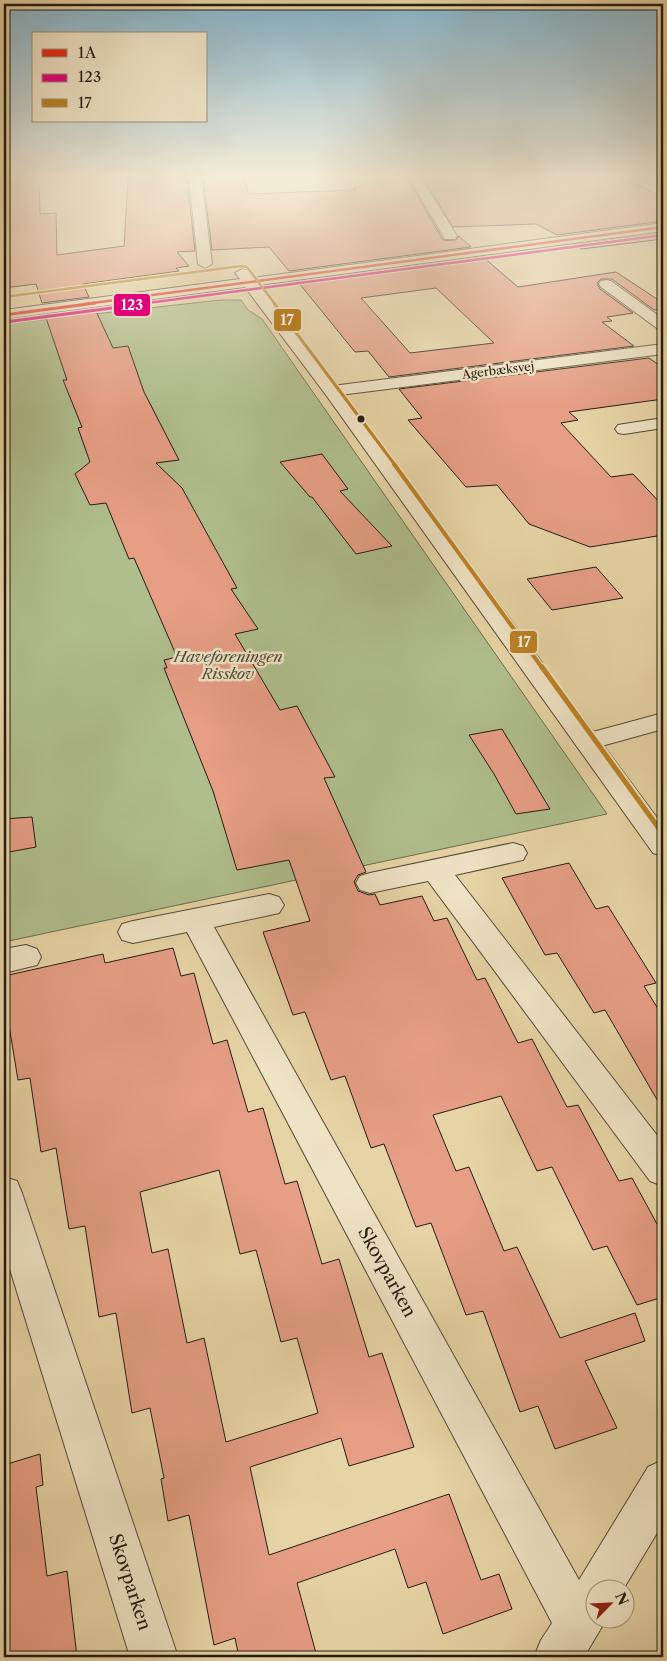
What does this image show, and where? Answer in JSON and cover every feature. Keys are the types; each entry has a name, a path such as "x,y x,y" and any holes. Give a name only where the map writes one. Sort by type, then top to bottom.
{"street":[{"path":"204,254 205,264"},
{"path":"4,315 416,254"},
{"path":"4,305 446,254"},
{"path":"246,278 332,391 663,846"},
{"path":"606,284 663,326"},
{"name":"Agerbæksvej","path":"332,391 663,349"},
{"path":"624,429 663,423"},
{"path":"587,742 663,721"},
{"path":"370,883 513,853"},
{"path":"435,870 663,1170"},
{"path":"133,932 269,905"},
{"name":"Skovparken","path":"196,921 582,1617"},
{"name":"Skovparken","path":"4,1193 154,1657"},
{"name":"Skovparken","path":"582,1617 663,1482"}],"green space":[{"name":"Haveforeningen Risskov","path":"221,300 241,300 248,310 262,319 607,814 4,942 4,324"}],"building":[{"path":"4,254 178,254 189,266 176,268 179,271 83,284 89,297 42,303 36,284 4,288"},
{"path":"274,254 422,254 289,271"},
{"path":"483,257 518,287 616,272 663,303 663,309 654,310 612,279 601,279 597,283 600,289 633,313 607,317 612,321 602,322 634,346 389,377 368,351 355,352 298,282","holes":["436,288 494,343 410,353 361,298"]},
{"path":"95,309 113,348 128,346 144,392 179,460 156,463 182,488 237,588 231,589 258,629 235,634 280,710 297,706 335,777 324,778 366,872 358,875 354,882 358,891 369,895 375,894 380,905 422,896 434,921 447,918 477,980 485,978 518,1043 532,1039 567,1107 578,1105 619,1181 632,1178 663,1235 663,1297 637,1305 607,1246 593,1250 552,1167 537,1171 501,1096 433,1115 456,1171 469,1167 504,1251 517,1247 560,1338 635,1313 645,1341 585,1361 617,1428 555,1449 538,1406 520,1412 483,1311 466,1315 431,1223 416,1227 384,1144 371,1148 345,1076 331,1080 305,1012 293,1015 263,932 310,921 289,860 237,870 213,791 164,668 167,668 164,660 177,657 134,558 129,559 106,503 90,505 75,474 90,462 78,428 82,427 63,380 67,380 45,315"},
{"path":"649,358 663,368 663,399 569,412 578,420 561,423 611,477 633,474 663,506 663,535 590,547 529,524 497,485 466,487 408,420 422,418 399,389"},
{"path":"322,454 348,489 340,491 392,546 356,554 312,497 280,462"},
{"path":"596,567 623,598 552,610 527,579"},
{"path":"502,729 550,809 516,814 494,774 469,735"},
{"path":"32,817 36,847 4,853 4,819"},
{"path":"569,863 596,909 608,906 656,983 644,986 663,1017 663,1110 605,1010 594,1013 557,953 545,955 502,878"},
{"path":"173,948 181,976 194,973 213,1044 227,1040 248,1112 263,1108 285,1184 297,1181 322,1264 339,1259 369,1357 382,1353 414,1447 349,1466 341,1438 250,1467 269,1555 449,1494 481,1580 499,1574 512,1609 443,1634 426,1582 408,1588 395,1549 297,1583 317,1657 239,1657 235,1638 214,1645 189,1515 168,1521 161,1479 164,1478 150,1408 132,1413 116,1313 99,1317 85,1226 69,1229 56,1148 41,1152 30,1078 18,1080 4,995 4,976 103,954 105,963","holes":["219,1170 240,1254 256,1250 281,1342 297,1338 318,1413 226,1442 204,1338 187,1343 168,1249 152,1253 140,1192"]},
{"path":"40,1454 43,1485 36,1487 47,1576 67,1571 77,1657 4,1657 4,1465"}],"transit line":[{"name":"1A","path":"4,315 464,254"},
{"name":"123","path":"5,322 523,254"},
{"name":"17","path":"4,297 241,266 247,267 338,387 663,834"}]}
